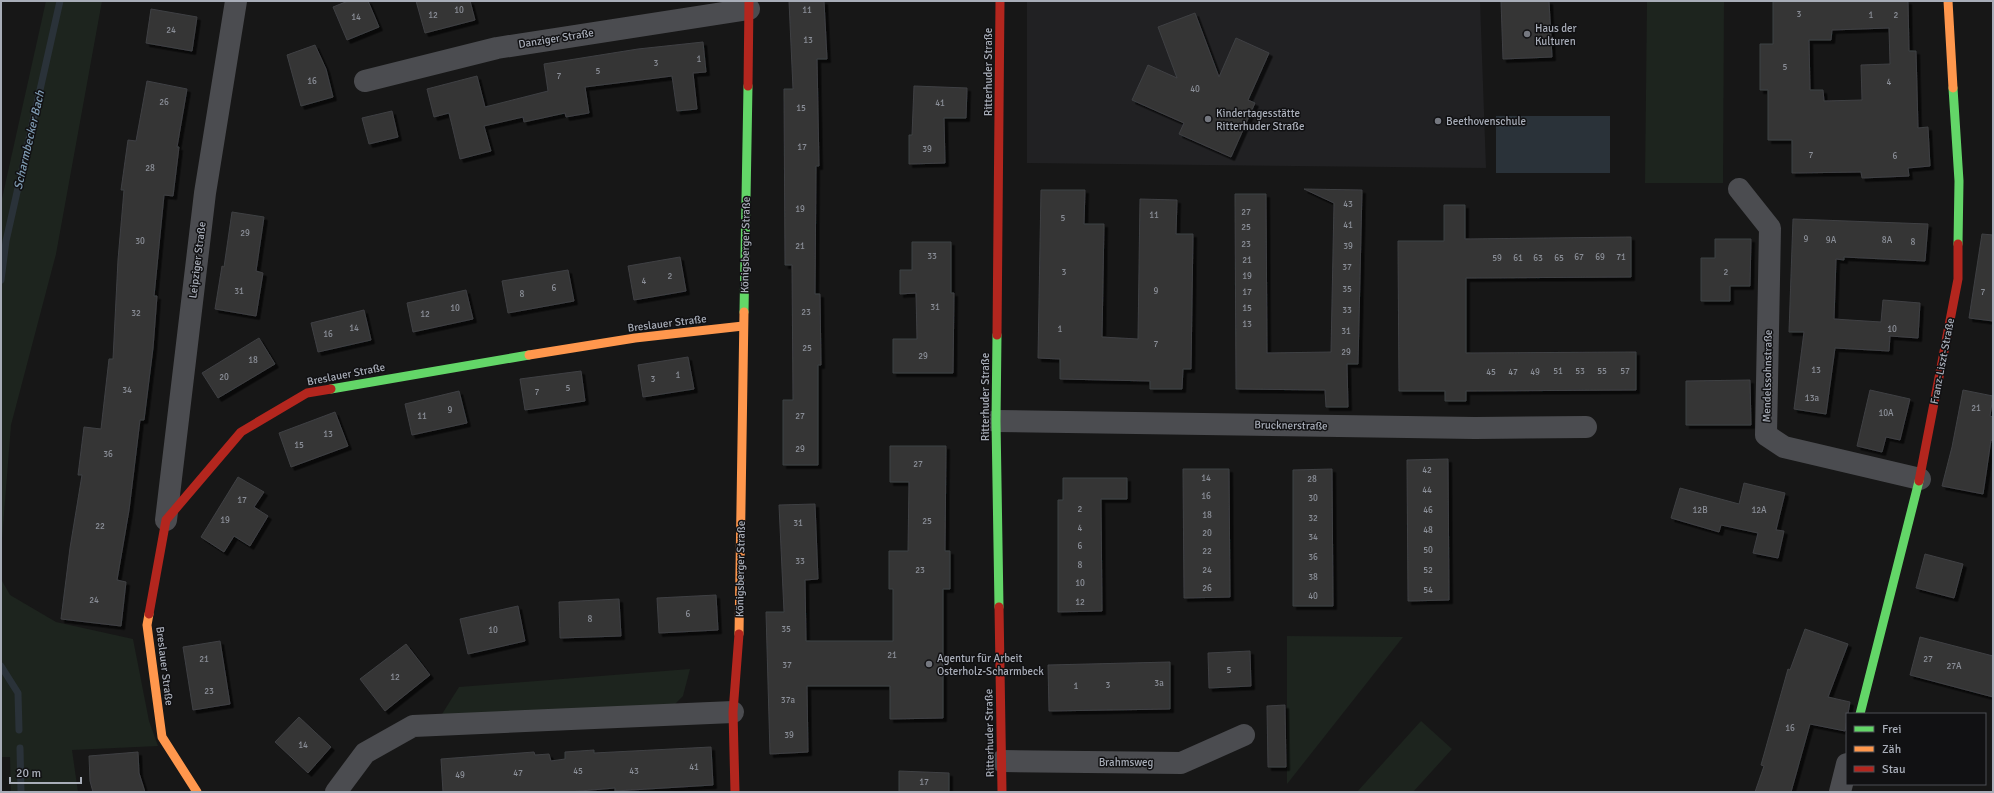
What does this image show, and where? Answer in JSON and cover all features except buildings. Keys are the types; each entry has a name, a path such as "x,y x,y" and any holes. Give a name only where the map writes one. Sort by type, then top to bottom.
{"street":[{"name":"Leipziger Straße","path":"166,520 205,193 236,1"},
{"name":"Ritterhuder Straße","path":"1000,1 996,421 1002,792"},
{"name":"Franz-Liszt-Straße","path":"1860,713 1920,479 1958,279 1959,181 1948,1"},
{"name":"Danziger Straße","path":"365,81 497,48 749,5"},
{"name":"Königsberger Straße","path":"735,792 734,712 738,648 749,5"},
{"name":"Mendelssohnstraße","path":"1739,189 1770,228 1766,435 1784,447 1920,479"},
{"name":"Breslauer Straße","path":"197,792 162,737 147,626 166,520 241,432 307,393 453,366 635,338 743,326"},
{"name":"Brucknerstraße","path":"996,421 1475,428 1586,427"},
{"path":"336,792 365,753 413,726 734,712"},
{"name":"Brahmsweg","path":"1002,761 1181,763 1244,735"},
{"path":"1840,792 1846,768"}],"shaded area":[{"path":"46,1 102,1 56,254 11,425 1,552 1,203"},
{"name":"Kindertagesstätte Ritterhuder Straße","path":"1027,1 1480,1 1486,168 1027,163"},
{"path":"1647,1 1724,1 1723,183 1645,183"},
{"path":"1496,116 1610,116 1610,173 1496,173"},
{"path":"1,579 10,595 56,622 133,639 149,721 158,746 72,750 78,792 11,792 10,757 1,757"},
{"path":"1287,636 1403,637 1287,784"},
{"path":"690,669 683,696 670,709 437,722 459,687"},
{"path":"1421,721 1452,749 1413,792 1357,792"}],"waterway":[{"name":"Scharmbecker Bach","path":"1,280 6,241 60,1"},
{"name":"Scharmbecker Bach","path":"1,666 18,693 19,730"},
{"name":"Scharmbecker Bach","path":"20,748 21,792"}],"traffic: fast":[{"path":"744,312 748,86"},
{"path":"1953,88 1959,181 1958,244"},
{"path":"997,335 996,421 999,607"},
{"path":"331,389 529,355"},
{"path":"1860,713 1919,481"}],"traffic: slow":[{"path":"1948,1 1953,88"},
{"path":"739,634 744,312"},
{"path":"529,355 635,338 743,326"},
{"path":"149,614 147,625 162,737 197,792"}],"traffic: jam":[{"path":"748,86 749,1"},
{"path":"997,335 1000,1"},
{"path":"1919,481 1958,279 1958,244"},
{"path":"149,614 166,520 241,432 307,393 331,389"},
{"path":"999,607 1002,792"},
{"path":"735,792 733,712 739,634"}],"place":[{"name":"Haus der Kulturen","path":"1527,34"},
{"name":"Kindertagesstätte Ritterhuder Straße","path":"1208,119"},
{"name":"Beethovenschule","path":"1438,121"},
{"name":"Agentur für Arbeit Osterholz-Scharmbeck","path":"929,664"}]}
